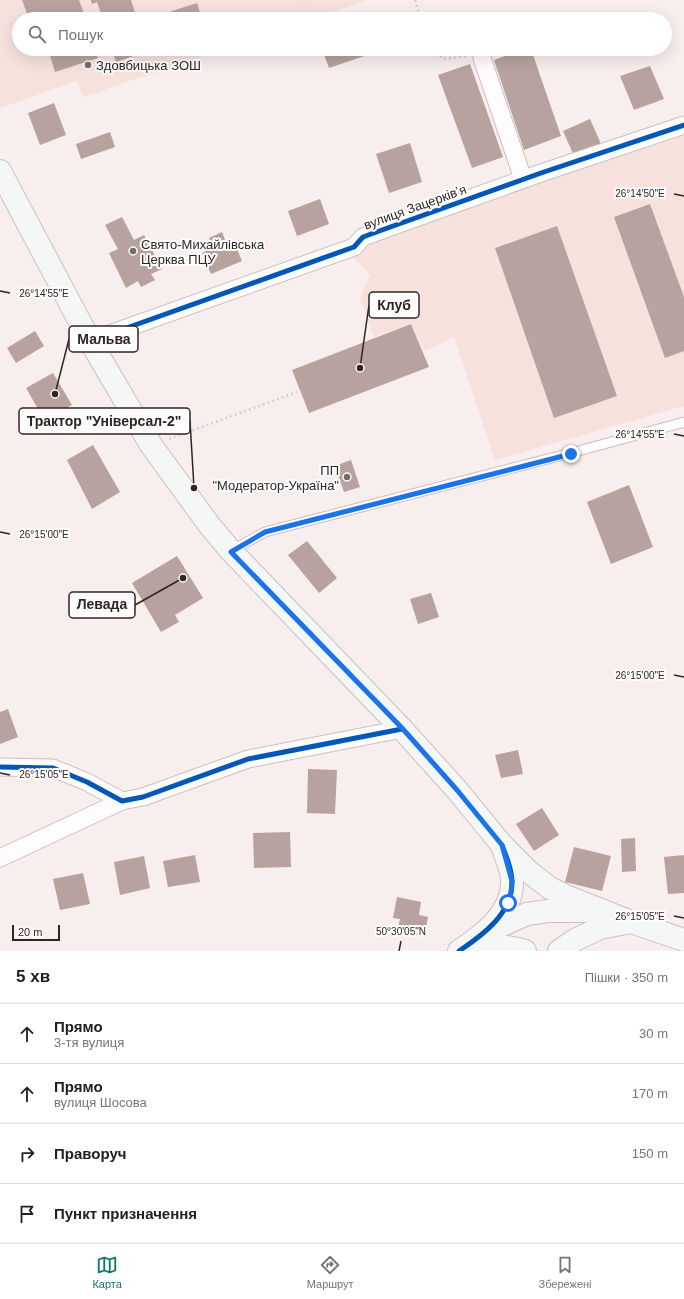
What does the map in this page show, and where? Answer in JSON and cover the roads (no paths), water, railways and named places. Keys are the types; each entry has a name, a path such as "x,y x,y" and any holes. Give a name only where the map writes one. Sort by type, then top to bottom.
{"main road":[{"path":"0,171 90,341 151,445 210,526 231,552 402,728 457,790 502,845 529,872 550,888 568,897 631,922 684,940"},
{"path":"461,950 480,936 499,917 508,903 512,881 502,845"},
{"path":"480,936 527,914 548,911 602,911"},
{"path":"559,951 575,940 600,928 631,922"},
{"path":"461,950 481,946 517,948 526,951"}],"street":[{"path":"482,58 523,179"},
{"name":"вулиця Зацерківʼя","path":"90,341 354,247 363,237 382,230 523,179 684,125"},
{"path":"0,858 122,801 143,797 248,759 402,728"},
{"path":"0,767 53,768 87,782 122,801"}],"lane":[{"path":"231,552 265,532 571,454 684,422"}],"place":[{"name":"Здовбицька ЗОШ","path":"88,65"},
{"name":"Свято-Михайлівська Церква ПЦУ","path":"133,251"},
{"name":"Клуб","path":"360,368"},
{"name":"Мальва","path":"55,394"},
{"name":"ПП \"Модератор-Україна\"","path":"347,477"},
{"name":"Трактор \"Універсал-2\"","path":"194,488"},
{"name":"Левада","path":"183,578"}]}
